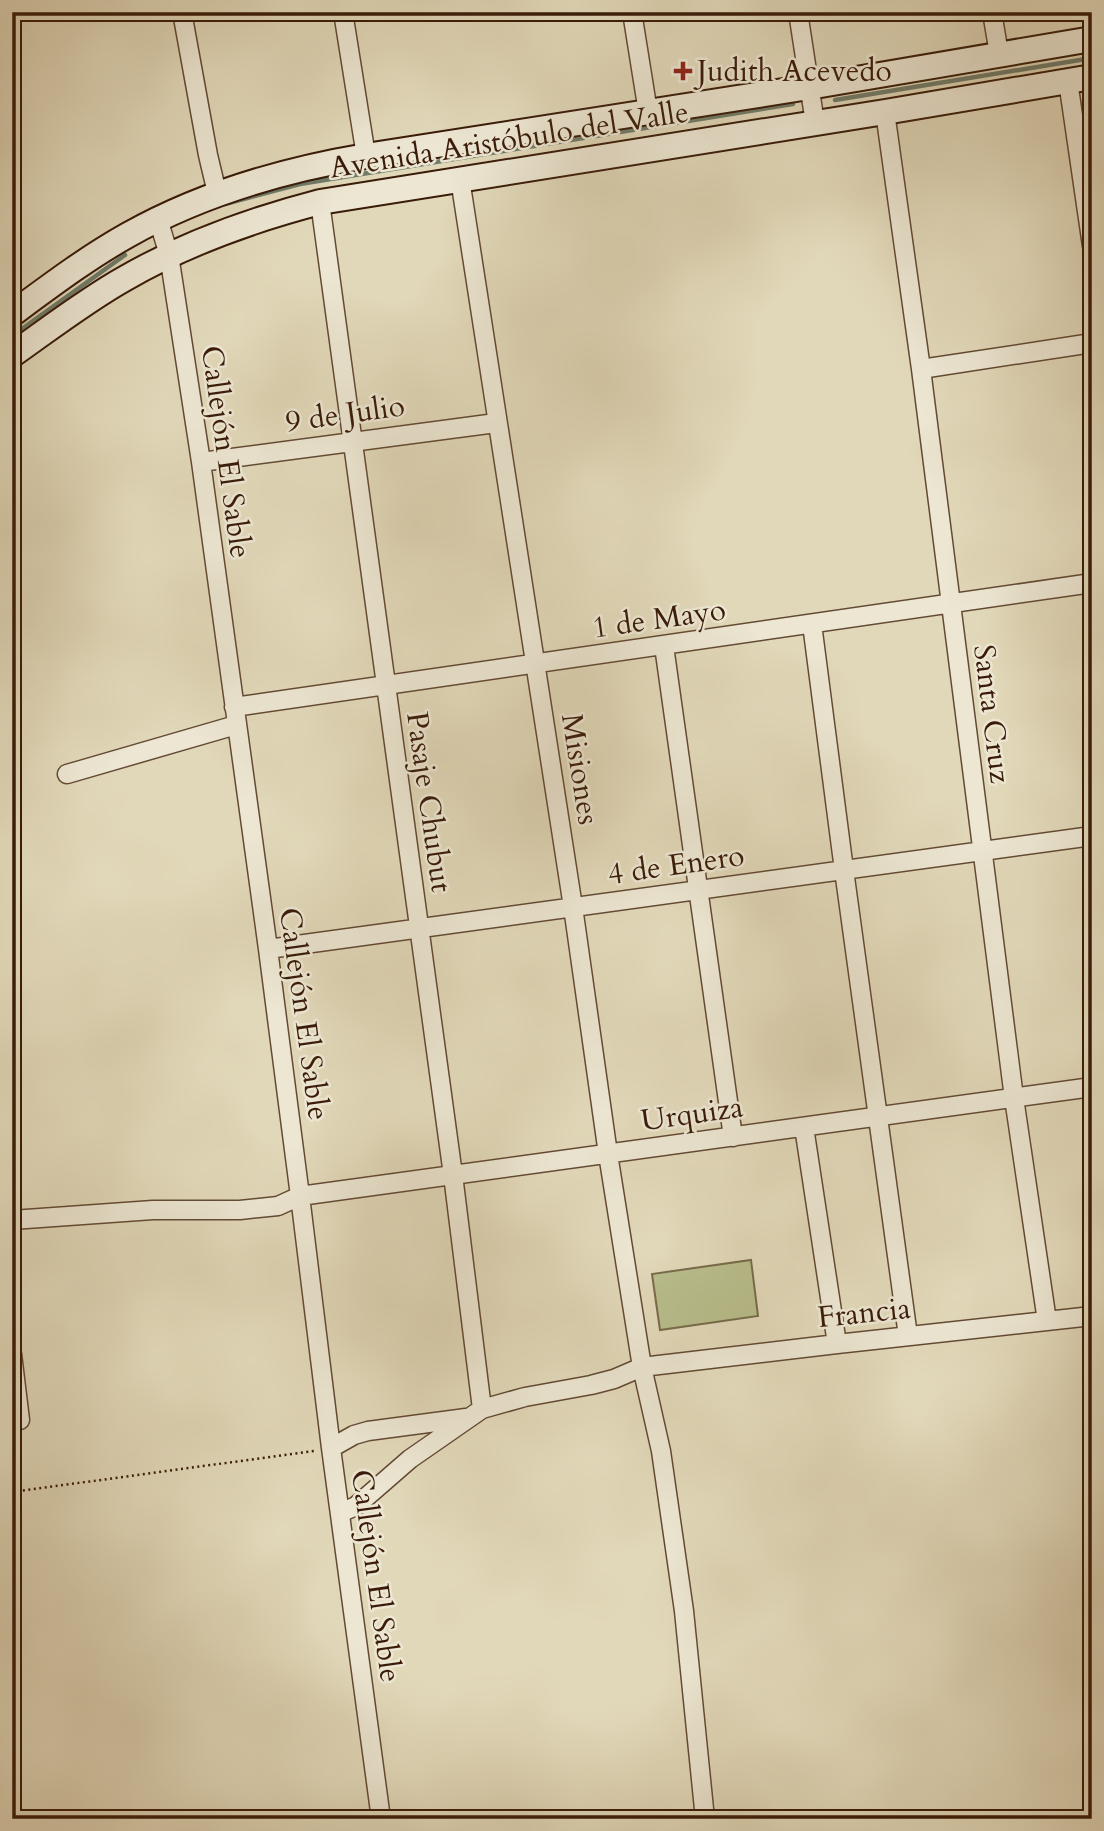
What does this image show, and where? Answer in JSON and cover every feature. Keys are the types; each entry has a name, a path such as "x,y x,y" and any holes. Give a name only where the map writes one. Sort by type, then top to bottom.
{"main road":[{"name":"Avenida Aristóbulo del Valle","path":"12,314 83,262 158,219 217,193 296,170 366,156 809,87 1092,39"},
{"name":"Avenida Aristóbulo del Valle","path":"12,355 113,286 169,254 243,224 320,202 1080,79"}],"street":[{"path":"183,12 217,193"},
{"path":"343,12 366,156"},
{"path":"632,12 648,112"},
{"path":"797,12 815,123"},
{"path":"992,12 999,54"},
{"path":"1080,79 1092,246"},
{"name":"Santa Cruz","path":"884,112 921,369 1014,1098 1047,1321"},
{"name":"Misiones","path":"460,179 573,907 608,1154 642,1367 661,1451 684,1611 705,1819"},
{"name":"Pasaje Chubut","path":"320,202 453,1175 476,1413"},
{"name":"Callejón El Sable","path":"158,219 169,254 201,462 268,949 381,1819"},
{"path":"921,369 1092,343"},
{"name":"9 de Julio","path":"201,462 496,423"},
{"name":"1 de Mayo","path":"66,774 235,716 385,685 1092,583"},
{"path":"812,624 908,1336"},
{"path":"664,646 733,1137"},
{"name":"4 de Enero","path":"268,949 1092,836"},
{"name":"Urquiza","path":"12,1220 153,1210 240,1210 278,1206 300,1196 1092,1087"},
{"path":"804,1127 837,1344"},
{"name":"Francia","path":"476,1413 525,1396 591,1385 642,1367 1092,1316"},
{"path":"12,1354 20,1420"},
{"path":"331,1448 354,1435 476,1413"},
{"path":"340,1513 356,1506 410,1459 476,1413"}],"path":[{"path":"12,1492 331,1448"}],"green space":[{"path":"751,1260 758,1316 660,1330 652,1274"}],"waterway":[{"path":"835,100 1092,58"},
{"path":"225,204 300,184 793,104"},
{"path":"12,336 125,255"}],"place":[{"name":"Judith Acevedo","path":"683,71"}]}
